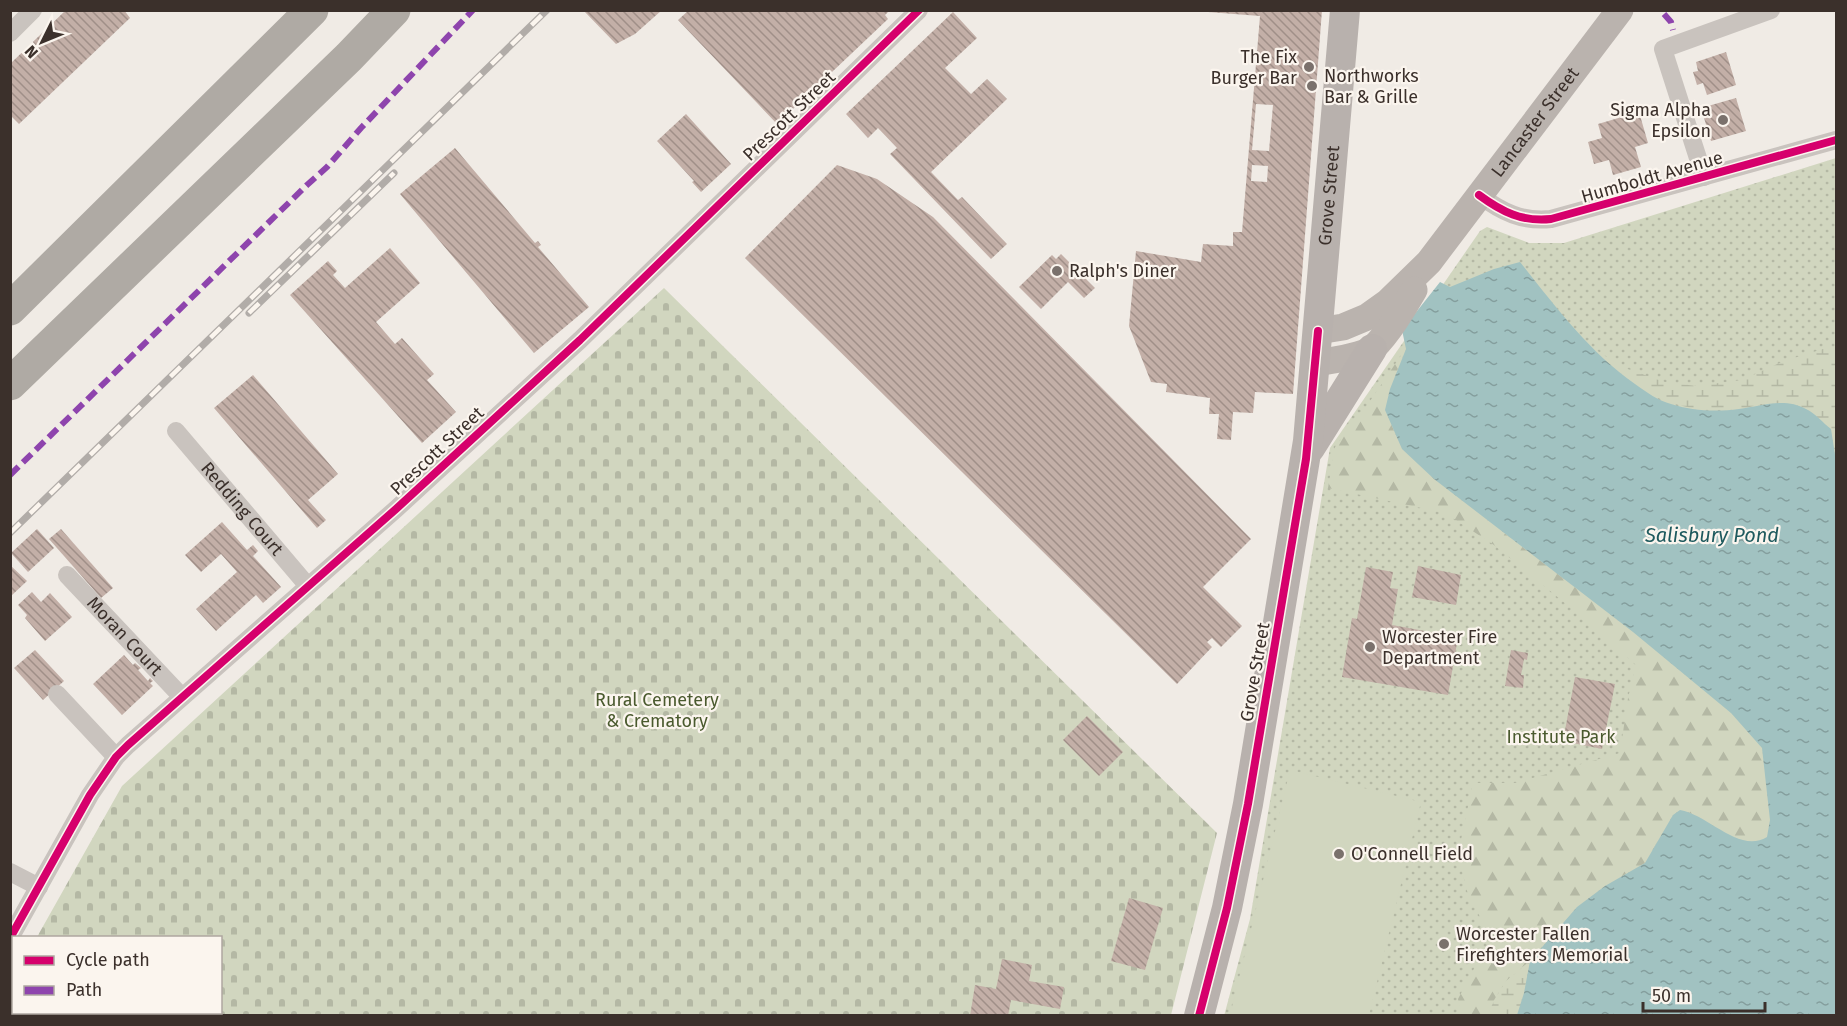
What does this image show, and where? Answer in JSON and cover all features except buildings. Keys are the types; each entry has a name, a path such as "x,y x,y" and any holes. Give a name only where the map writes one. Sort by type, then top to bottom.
{"highway":[{"path":"10,309 312,10"},
{"path":"10,384 394,10"}],"main road":[{"name":"Grove Street","path":"1199,1016 1220,938 1246,812 1306,453 1345,10"},
{"name":"Lancaster Street","path":"1318,331 1343,327 1367,317 1388,302 1429,262 1620,10"},
{"name":"Lancaster Street","path":"1372,349 1410,299 1429,262"},
{"path":"1315,363 1339,360 1372,349"},
{"path":"1306,453 1372,349"}],"street":[{"path":"10,33 33,10"},
{"name":"Prescott Street","path":"10,938 90,795 116,757 142,731 396,509 580,340 920,10"},
{"path":"1704,177 1663,49 1771,10"},
{"name":"Humboldt Avenue","path":"1479,195 1503,211 1518,217 1534,220 1551,219 1836,140"},
{"name":"Redding Court","path":"176,431 307,585"},
{"name":"Moran Court","path":"67,575 182,697"},
{"path":"57,694 116,757"},
{"path":"10,872 39,887"}],"green space":[{"name":"Institute Park","path":"1836,158 1836,1015 1224,1016 1250,919 1330,448 1480,231 1487,227 1529,243 1564,243"},
{"name":"Rural Cemetery & Crematory","path":"664,288 1217,833 1171,1015 11,1016 12,982 12,1014 222,1014 222,936 38,936 122,786"},
{"path":"1590,346 1622,367 1665,382 1696,386 1742,380 1784,361 1823,349 1836,349 1836,461 1831,429 1801,414 1772,403 1741,409 1713,410 1673,403 1655,397 1639,387 1606,362"},
{"path":"1406,348 1390,389 1385,410 1402,449 1434,479 1633,632 1731,713 1762,748 1770,820 1767,837 1756,841 1745,841 1691,813 1680,810 1673,815 1645,863 1605,886 1577,907 1530,961 1505,982 1485,1015 1461,1015 1458,999 1477,963 1489,949 1483,923 1467,891 1458,854 1473,783 1515,783 1620,753 1628,698 1636,665 1494,545 1445,513 1328,488 1335,447"},
{"name":"O'Connell Field","path":"1290,770 1421,802 1369,1015 1230,1015"},
{"path":"1530,961 1517,1015 1486,1016 1505,982"}],"water":[{"name":"Salisbury Pond","path":"1520,262 1560,312 1603,358 1644,390 1666,403 1705,410 1731,410 1773,403 1798,405 1831,429 1836,461 1836,1015 1517,1015 1530,961 1577,907 1605,886 1645,863 1673,815 1680,810 1691,813 1724,832 1746,841 1756,841 1767,837 1770,820 1762,748 1731,713 1633,632 1434,479 1402,449 1385,410 1390,389 1406,349 1402,330 1440,282 1450,287 1494,269"}],"railway":[{"path":"10,533 547,10"},
{"path":"249,313 394,173"}],"marked path":[{"path":"10,475 327,167 473,10"},
{"path":"1664,14 1671,22 1673,30"}],"cycle path":[{"path":"10,938 90,795 116,757 396,509 580,340 919,10"},
{"path":"1479,195 1513,214 1531,219 1551,219 1836,140"},
{"path":"1199,1016 1227,908 1248,804 1306,459 1318,331"}],"place":[{"name":"The Fix Burger Bar","path":"1309,67"},
{"name":"Northworks Bar & Grille","path":"1312,86"},
{"name":"Sigma Alpha Epsilon","path":"1723,120"},
{"name":"Ralph's Diner","path":"1057,271"},
{"name":"Worcester Fire Department","path":"1370,647"},
{"name":"O'Connell Field","path":"1339,854"},
{"name":"Worcester Fallen Firefighters Memorial","path":"1444,944"}]}
